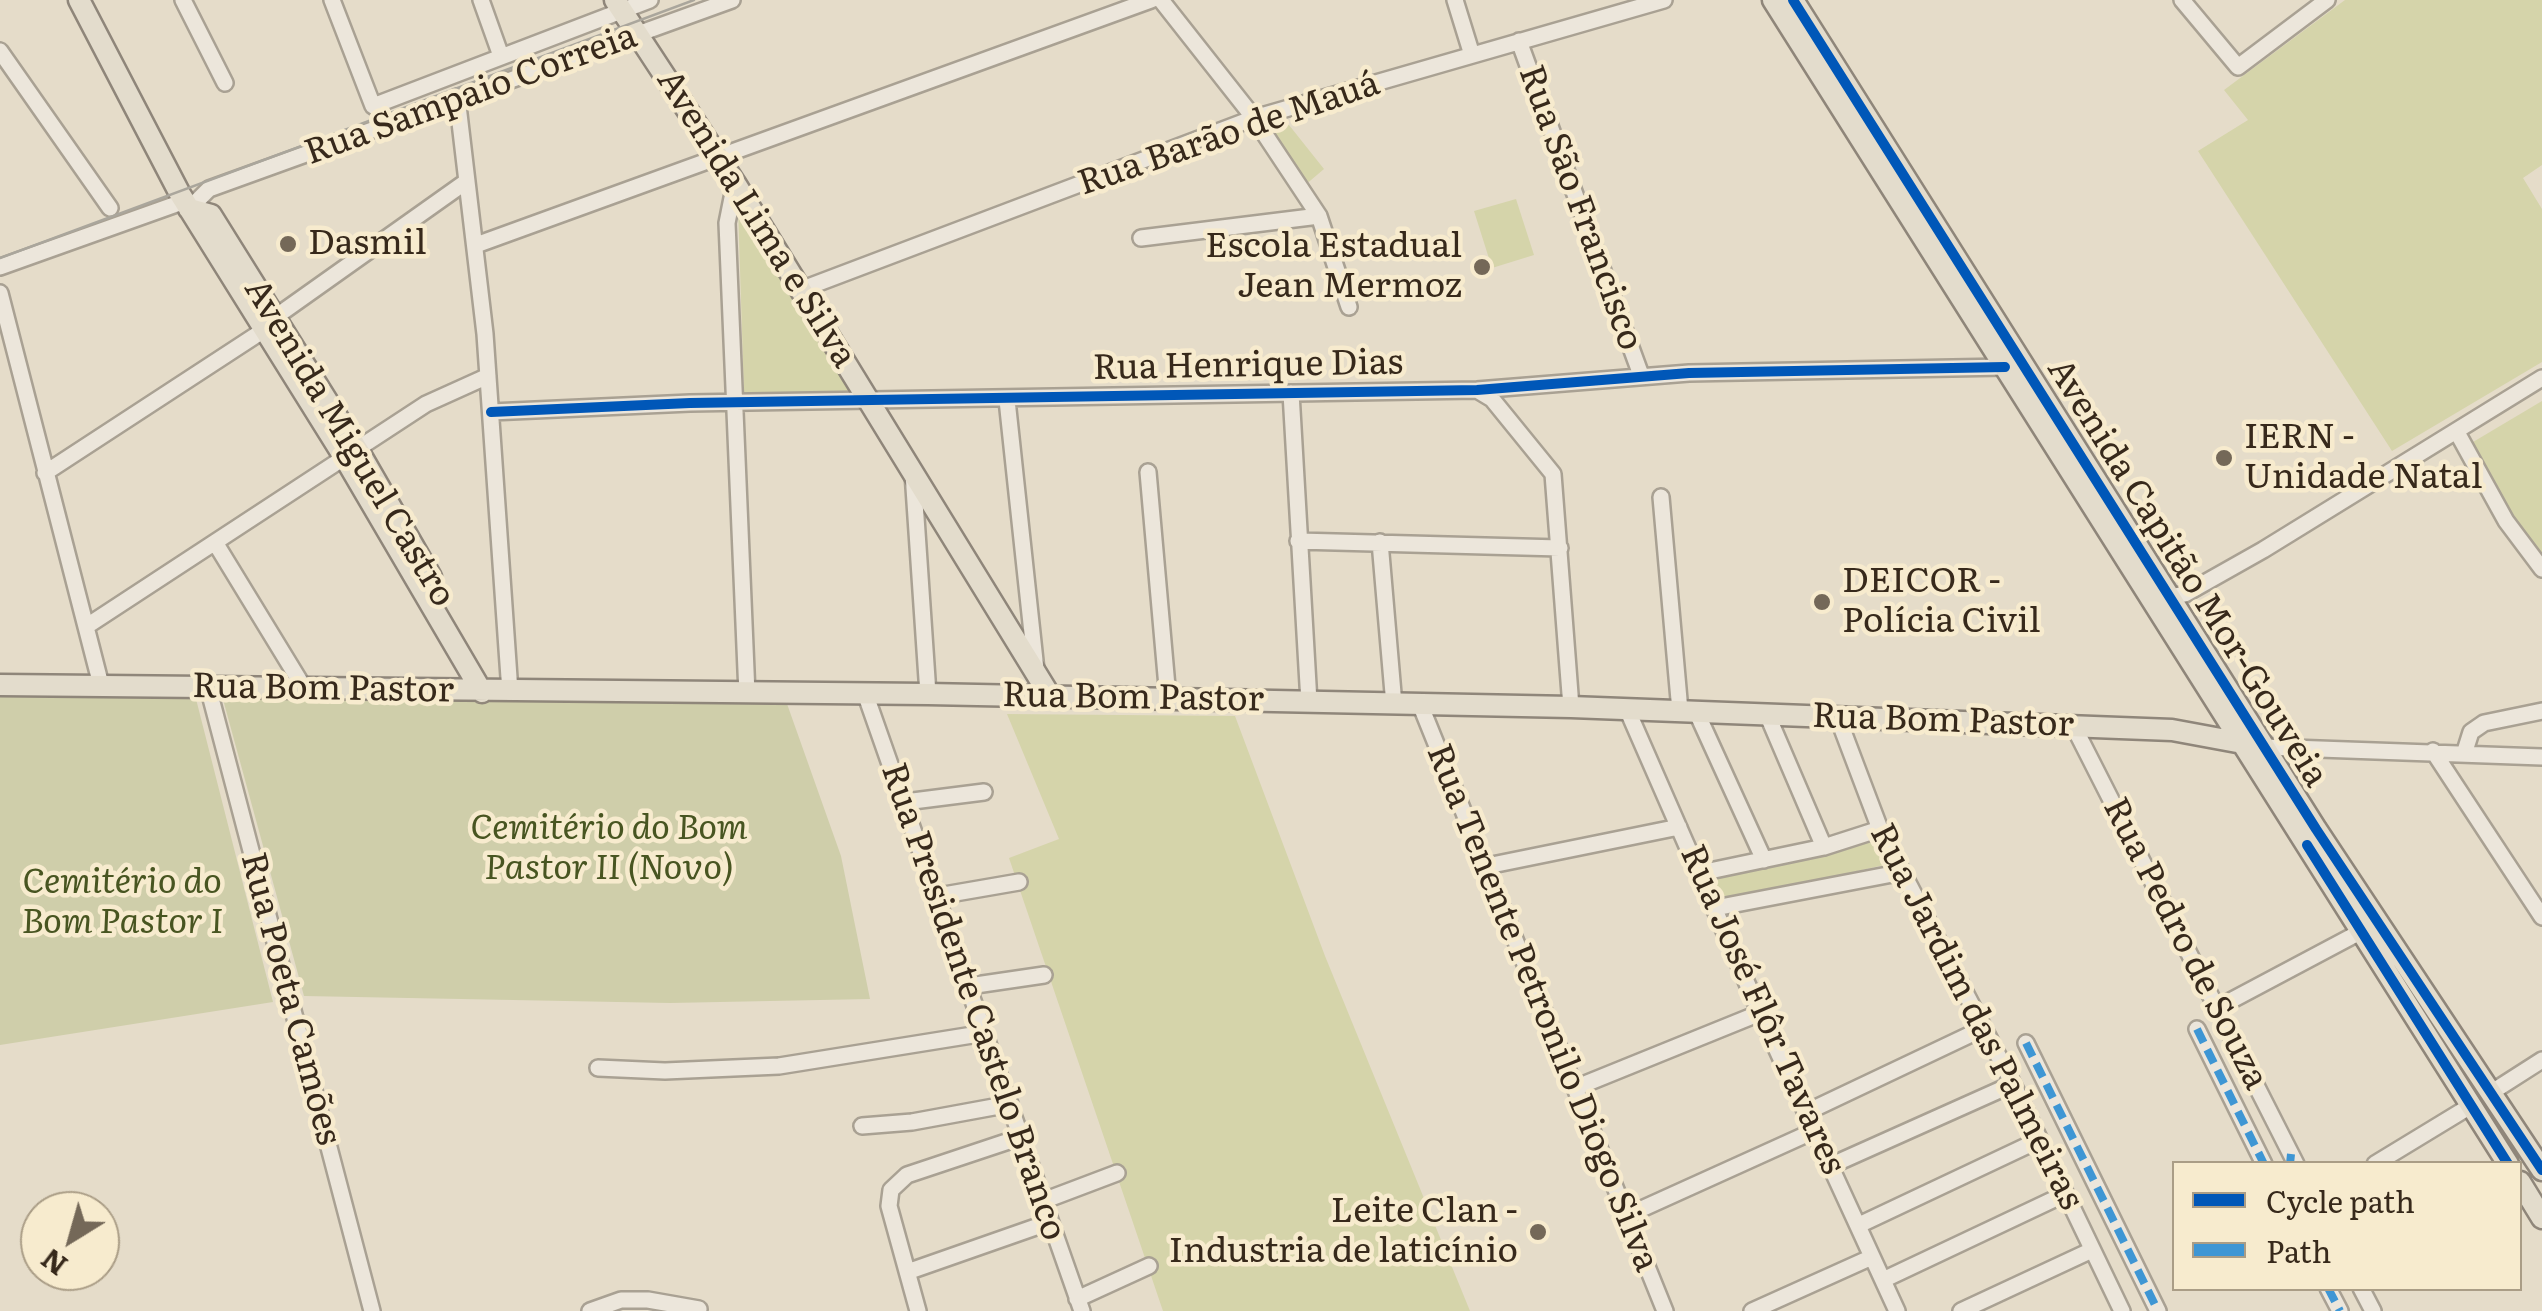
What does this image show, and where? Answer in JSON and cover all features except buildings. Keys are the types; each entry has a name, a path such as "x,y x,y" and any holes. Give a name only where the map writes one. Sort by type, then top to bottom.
{"main road":[{"name":"Avenida Capitão Mor-Gouveia","path":"1773,0 2005,367 2168,598 2542,1170"},
{"name":"Avenida Capitão Mor-Gouveia","path":"1793,0 2242,742 2506,1161"},
{"path":"86,2 187,205 210,225"},
{"name":"Avenida Lima e Silva","path":"619,5 735,183 1050,696"},
{"name":"Avenida Miguel Castro","path":"210,225 461,643 496,692"},
{"name":"Rua Bom Pastor","path":"0,685 865,693 1571,707 2182,730 2264,746"},
{"path":"2522,1185 2542,1218"}],"street":[{"path":"184,0 225,83"},
{"name":"Rua Sampaio Correia","path":"332,0 373,106 619,5 650,0"},
{"path":"481,0 501,56"},
{"name":"Rua Sampaio Correia","path":"0,266 187,205 209,189 732,0"},
{"path":"476,245 720,160 1151,0"},
{"path":"1161,0 1254,118 1319,216 1349,307"},
{"path":"1454,0 1472,55"},
{"name":"Rua Barão de Mauá","path":"800,290 1254,118 1664,0"},
{"path":"2206,0 2186,6 2235,66 2327,0"},
{"name":"Rua São Francisco","path":"1519,42 1640,375"},
{"path":"0,51 110,208"},
{"path":"457,98 492,412 496,692"},
{"path":"45,473 269,324 467,182"},
{"path":"735,183 727,223 747,694"},
{"path":"209,189 206,200 210,225"},
{"path":"1141,238 1319,216"},
{"path":"0,293 101,686"},
{"name":"Rua Henrique Dias","path":"492,412 1134,394 1477,390 1640,375 2005,367"},
{"path":"88,626 426,404 488,376"},
{"path":"2168,598 2185,594 2248,559 2458,434 2542,378"},
{"path":"1477,390 1492,400 1553,474 1571,707"},
{"path":"1291,393 1310,702"},
{"path":"1007,400 1037,672"},
{"path":"2458,434 2506,521 2542,570"},
{"path":"912,469 928,694"},
{"path":"1148,472 1168,698"},
{"path":"1661,496 1688,711 1764,860"},
{"path":"1298,541 1560,548"},
{"path":"1380,542 1394,704"},
{"path":"216,544 304,688"},
{"name":"Rua Poeta Camões","path":"208,687 372,1311"},
{"name":"Rua Presidente Castelo Branco","path":"865,693 1079,1305"},
{"name":"Rua Tenente Petronilo Diogo Silva","path":"1420,704 1665,1311"},
{"name":"Rua José Flôr Tavares","path":"1627,709 1760,1013 1897,1311"},
{"path":"2465,752 2471,732 2484,723 2542,710"},
{"path":"1767,714 1824,846"},
{"name":"Rua Jardim das Palmeiras","path":"1838,718 1880,829 2014,1084 2118,1310"},
{"name":"Rua Pedro de Souza","path":"2073,725 2292,1160"},
{"path":"2264,746 2542,757"},
{"path":"2434,751 2542,916"},
{"path":"905,802 984,792"},
{"path":"1487,866 1679,827"},
{"path":"1700,873 1824,846 1880,829"},
{"path":"1715,908 1903,872"},
{"path":"938,896 1020,882"},
{"path":"1482,902 1500,897"},
{"path":"2217,1008 2362,931"},
{"path":"969,986 1044,975"},
{"path":"1575,1088 1760,1013"},
{"path":"1807,1112 1984,1028"},
{"path":"2197,1029 2263,1161"},
{"path":"598,1068 665,1072 779,1066 985,1032"},
{"path":"2026,1043 2158,1311"},
{"path":"2492,1092 2542,1060"},
{"path":"1832,1165 2014,1084"},
{"path":"862,1126 1010,1104"},
{"path":"2380,1161 2472,1105"},
{"path":"1626,1216 1816,1130"},
{"path":"918,1311 889,1206 895,1184 907,1175 1021,1137"},
{"path":"1859,1225 2040,1140"},
{"path":"1044,1201 1117,1173"},
{"path":"1883,1280 2065,1194"},
{"path":"910,1271 1050,1222"},
{"path":"1961,1311 2092,1250"},
{"path":"1752,1311 1872,1257"},
{"path":"1079,1305 1148,1266"},
{"path":"590,1311 622,1300 648,1300 698,1309"}],"green space":[{"path":"2345,0 2542,0 2542,165 2523,178 2542,209 2542,362 2392,451 2198,151 2248,120 2224,90"},
{"path":"1289,125 1324,169 1304,186 1267,132"},
{"path":"1516,199 1534,255 1492,268 1474,211"},
{"path":"738,207 856,396 744,394"},
{"path":"2542,401 2542,564 2468,445"},
{"name":"Cemitério do Bom Pastor I","path":"0,691 195,695 273,1002 0,1045"},
{"name":"Cemitério do Bom Pastor II (Novo)","path":"221,692 786,701 841,856 870,999 670,1003 304,996"},
{"path":"1007,714 1235,716 1325,956 1470,1311 1163,1311 1009,858 1059,839"},
{"path":"1881,838 1893,863 1723,901 1713,876"}],"tram line":[{"path":"0,258 694,0"}],"marked path":[{"path":"2197,1029 2263,1161"},
{"path":"2026,1043 2158,1311"},
{"path":"2290,1161 2291,1154"},
{"path":"2330,1291 2340,1311"}],"cycle path":[{"path":"1793,0 2316,829 2542,1170"},
{"path":"491,412 690,403 1477,390 1689,373 2005,367"},
{"path":"2307,845 2506,1161"}],"place":[{"name":"Dasmil","path":"288,244"},
{"name":"Escola Estadual Jean Mermoz","path":"1482,267"},
{"name":"IERN - Unidade Natal","path":"2224,458"},
{"name":"DEICOR - Polícia Civil","path":"1822,602"},
{"name":"Leite Clan - Industria de laticínio","path":"1538,1232"}]}
